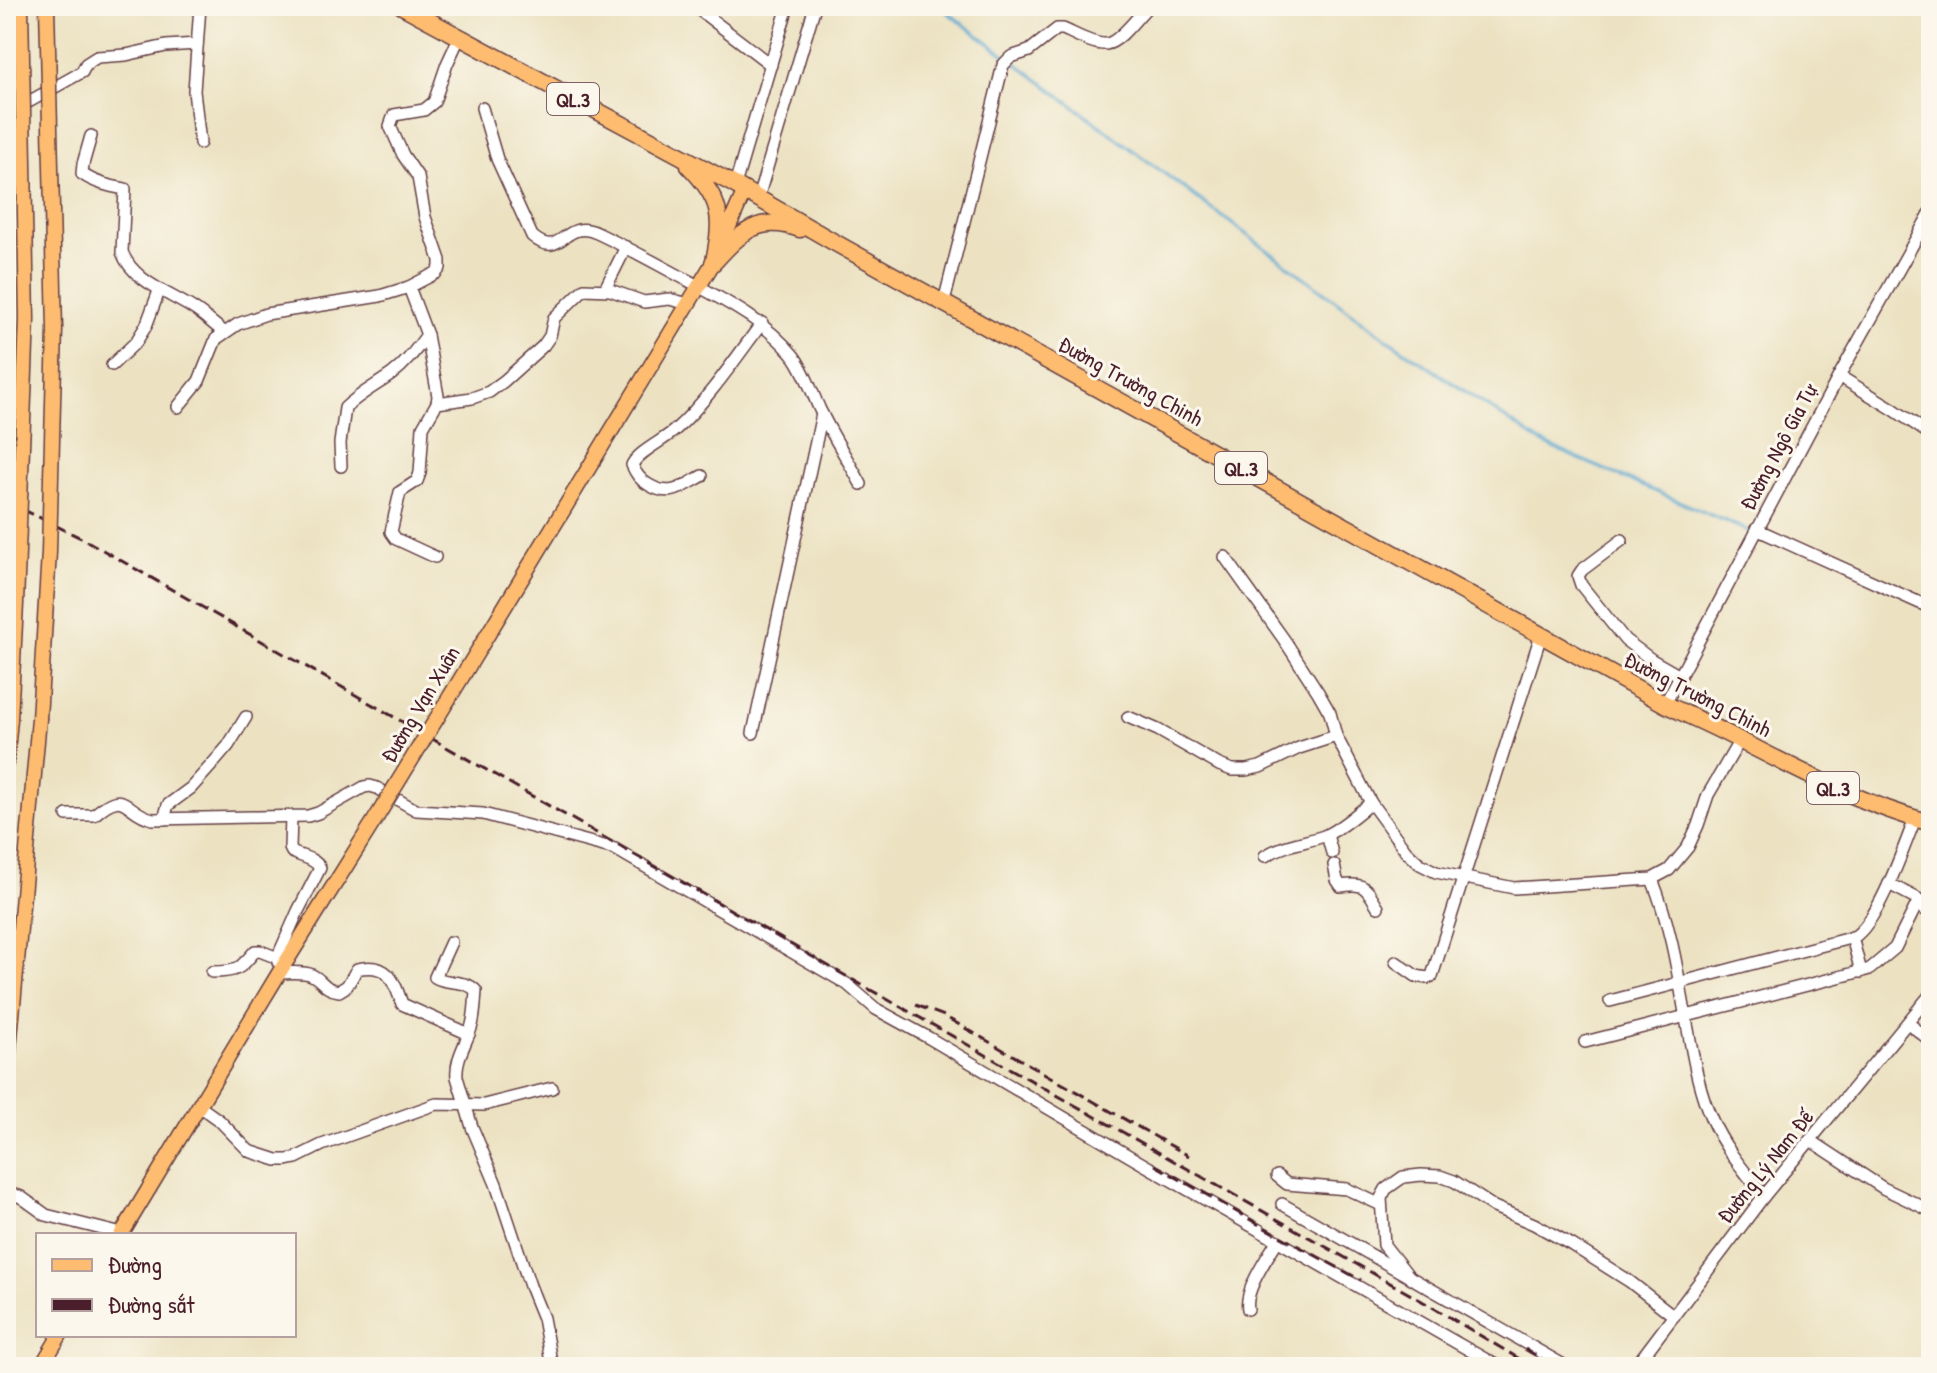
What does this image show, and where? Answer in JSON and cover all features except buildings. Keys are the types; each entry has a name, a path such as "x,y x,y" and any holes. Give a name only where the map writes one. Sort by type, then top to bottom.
{"highway":[{"name":"Đường Trường Chinh","path":"402,6 746,191 1665,704 1828,786 1923,821"},
{"path":"677,154 708,187 717,207 720,222 713,263"},
{"path":"713,263 737,237 767,223 792,225 832,241"}],"main road":[{"path":"6,763 16,604 27,319 21,6"},
{"path":"6,1082 39,719 49,552 55,329 47,6"},
{"name":"Đường Vạn Xuân","path":"122,1233 280,965 376,818 689,304 713,263 746,191"},
{"path":"41,1367 59,1337"}],"street":[{"path":"200,6 194,91 200,143"},
{"name":"Đường Vạn Xuân","path":"746,191 771,65 788,6"},
{"name":"Đường Vạn Xuân","path":"746,191 815,6"},
{"path":"944,302 1000,70 1009,59 1029,51 1057,29 1110,44 1148,6"},
{"path":"696,7 771,65"},
{"path":"178,407 199,381 216,339 238,324 266,314 380,296 409,287 440,268 425,217 418,177 403,155 390,126 398,113 424,110 434,102 459,38"},
{"path":"16,109 82,72 86,64 97,57 197,44"},
{"path":"482,108 497,159 532,236 541,244 555,244 576,230 583,229 626,247 762,323 795,357 861,484"},
{"path":"91,136 82,174 103,185 125,189 122,252 127,263 159,291 193,308 224,332"},
{"name":"Đường Ngô Gia Tự","path":"1665,704 1756,529 1931,212"},
{"path":"605,289 626,247"},
{"path":"409,287 427,335 438,396 423,427 420,473 414,484 400,492 391,532 396,539 435,557"},
{"path":"437,403 472,398 489,392 504,381 543,346 550,336 554,318 584,289 605,289 644,302 669,299 689,304"},
{"path":"112,365 141,334 159,291"},
{"path":"702,476 669,492 644,482 632,465 639,456 676,430 718,382 762,323"},
{"path":"341,466 340,443 345,408 395,372 427,335"},
{"path":"1839,376 1931,435"},
{"path":"753,733 822,414"},
{"path":"1756,529 1931,608"},
{"path":"1622,540 1582,570 1578,576 1581,585 1625,640 1680,676"},
{"path":"1225,557 1318,692 1330,713 1336,736 1371,803 1406,851 1420,864 1436,872 1514,888 1652,879 1669,870 1688,847 1708,795 1740,740"},
{"path":"1396,962 1416,976 1432,976 1541,635"},
{"path":"164,819 168,805 191,788 216,760 246,717"},
{"path":"1128,717 1232,770 1260,767 1299,748 1336,736"},
{"path":"67,815 94,815 116,801 129,805 147,818 308,816 370,786 416,810 483,814 615,849 847,984 876,1009 1499,1367"},
{"path":"1265,856 1283,846 1327,835 1371,803"},
{"path":"280,965 298,911 320,868 311,860 292,852 291,817"},
{"path":"1610,1001 1860,934 1923,821"},
{"path":"1327,835 1341,886 1352,883 1367,889 1378,907"},
{"path":"1652,879 1670,932 1700,1086 1712,1122 1764,1196"},
{"path":"1585,1042 1870,969 1895,948 1917,904 1918,899 1914,895 1889,884"},
{"path":"1917,904 1931,914"},
{"path":"1852,937 1861,972"},
{"path":"451,942 435,977 470,984 476,991 469,1034 457,1069 465,1104 543,1318 552,1367"},
{"path":"212,972 237,970 255,951 260,951 280,965 310,974 325,987 339,991 347,986 357,969 383,970 396,986 402,1004 469,1034"},
{"name":"Đường Lý Nam Đế","path":"1635,1367 1764,1196 1931,994"},
{"path":"1908,1023 1931,1041"},
{"path":"199,1106 220,1121 249,1151 287,1160 436,1104 484,1105 552,1088"},
{"path":"1810,1140 1883,1188 1931,1211"},
{"path":"1277,1176 1287,1184 1347,1189 1381,1205"},
{"path":"1411,1279 1384,1245 1381,1198 1386,1189 1403,1177 1440,1176 1454,1181 1494,1207 1572,1245 1629,1281 1674,1316"},
{"path":"6,1192 21,1197 46,1215 117,1233"},
{"path":"1282,1204 1567,1367"},
{"path":"1248,1309 1247,1300 1277,1241"}],"waterway":[{"path":"939,6 1387,339 1542,443 1753,533"}],"railway":[{"path":"6,501 87,541 1533,1367"},
{"path":"916,1005 944,1016 1189,1156"},
{"path":"1155,1165 1361,1280"},
{"path":"1525,1349 1556,1367"}]}
